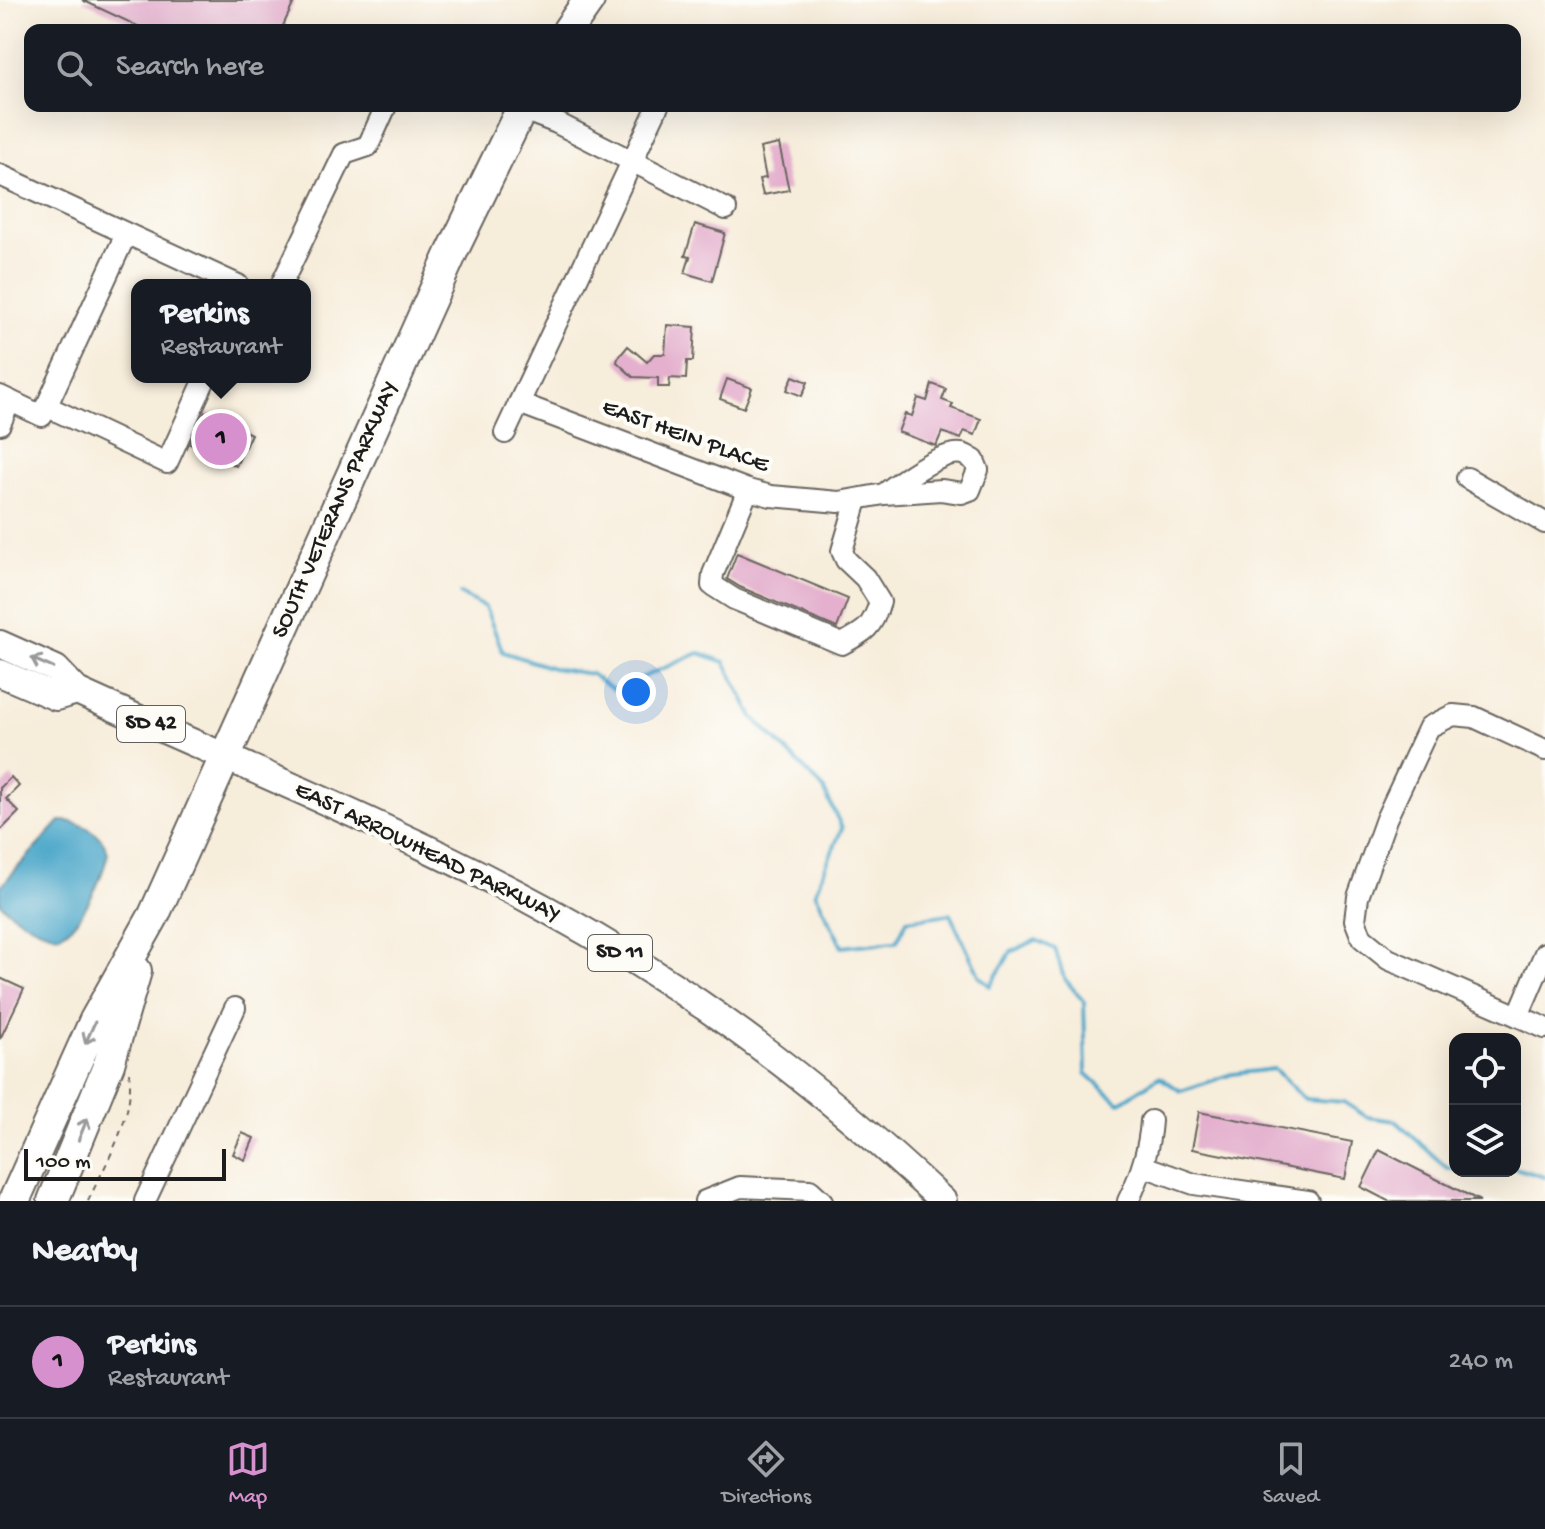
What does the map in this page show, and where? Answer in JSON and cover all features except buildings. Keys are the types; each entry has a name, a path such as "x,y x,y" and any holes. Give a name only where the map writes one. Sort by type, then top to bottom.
{"highway":[{"path":"564,24 577,0"},
{"path":"572,24 589,0"},
{"name":"SOUTH VETERANS PARKWAY","path":"14,1201 95,1020 154,915 452,252 520,112"},
{"name":"SOUTH VETERANS PARKWAY","path":"53,1201 109,1064 154,915"}],"main road":[{"name":"EAST ARROWHEAD PARKWAY","path":"0,644 56,669 77,691 457,863 544,908 619,952 711,1011 797,1073 870,1132 943,1201"},
{"name":"EAST ARROWHEAD PARKWAY","path":"0,673 56,697 77,691"}],"street":[{"path":"284,279 344,154 368,146 383,112"},
{"path":"531,112 726,209"},
{"path":"505,433 655,112"},
{"path":"0,175 225,279"},
{"path":"0,423 5,398 42,416 126,234"},
{"path":"46,406 167,463 203,383"},
{"name":"EAST HEIN PLACE","path":"519,403 771,496 839,502 884,494"},
{"path":"1467,478 1545,523"},
{"path":"748,490 713,574 712,585 734,599 842,644 867,631 880,602 842,551 857,500"},
{"path":"1545,750 1474,717 1453,715 1429,727 1386,819 1358,897 1355,920 1362,938 1388,959 1545,1028"},
{"path":"1518,1016 1545,953"},
{"path":"145,1201 235,1008"},
{"path":"1128,1201 1143,1166 1151,1121"},
{"path":"1143,1166 1194,1184 1308,1201"},
{"path":"706,1200 740,1187 810,1190 822,1201"}],"path":[{"path":"88,1201 123,1120 129,1070"}],"water":[{"path":"60,821 75,823 96,834 108,853 96,887 83,911 68,930 59,935 35,928 6,909 0,903 0,887"}],"waterway":[{"path":"460,594 485,607 503,652 552,668 591,674 613,690 699,653 725,662 753,717 823,788 842,828 815,892 842,947 897,941 907,920 950,914 980,977 990,986 1011,952 1036,940 1055,949 1064,978 1084,1002 1086,1073 1119,1103 1159,1077 1181,1091 1232,1074 1274,1069 1305,1099 1344,1102 1367,1117 1396,1121 1449,1169"},
{"path":"1521,1170 1545,1177"}],"place":[{"name":"Perkins","path":"221,439"}]}
